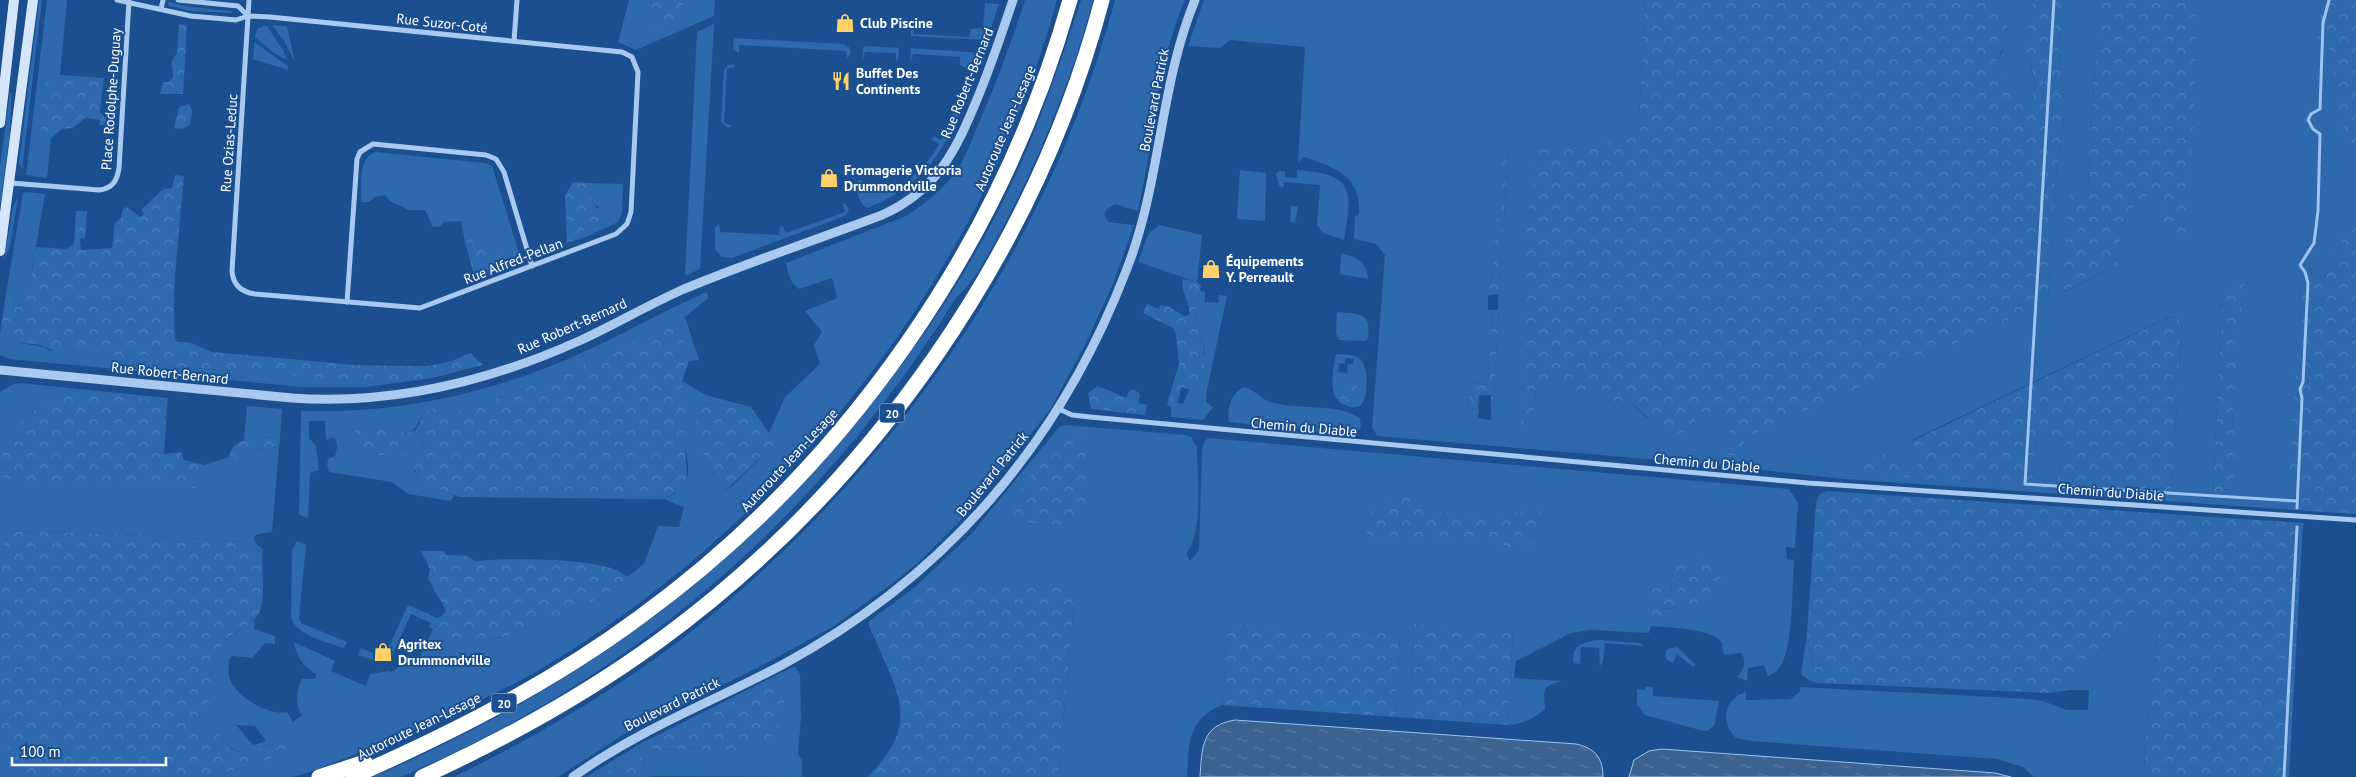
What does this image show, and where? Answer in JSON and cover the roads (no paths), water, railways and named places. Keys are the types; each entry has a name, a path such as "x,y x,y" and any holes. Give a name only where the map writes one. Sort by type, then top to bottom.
{"highway":[{"name":"Autoroute Jean-Lesage","path":"352,777 433,740 544,680 641,617 736,539 825,448 902,350 940,293 974,236 1000,184 1032,112 1053,55 1070,0"},
{"name":"20","path":"422,777 488,745 559,706 661,640 706,605 757,560 803,516 845,470 889,418 928,365 974,295 1000,251 1062,120 1090,43 1102,0"},
{"path":"318,777 433,740"}],"main road":[{"path":"0,124 14,0"},
{"path":"0,251 33,0"}],"street":[{"name":"Rue Suzor-Coté","path":"117,0 129,1 191,16 236,20 248,16 617,50 632,57"},
{"path":"161,9 163,0"},
{"name":"Rue Suzor-Coté","path":"178,0 238,6 248,16"},
{"name":"Rue Ozias-Leduc","path":"237,286 232,276 248,0"},
{"path":"514,41 517,0"},
{"name":"Rue Robert-Bernard","path":"0,370 292,398 334,400 417,392 501,371 578,341 693,286 882,215 908,201 940,172 959,142 996,50 1013,0"},
{"name":"Boulevard Patrick","path":"573,777 607,754 644,733 797,656 882,603 927,566 970,524 1009,478 1059,409 1093,347 1132,254 1151,190 1174,64 1195,0"},
{"name":"Place Rodolphe-Duguay","path":"10,183 99,190 110,188 114,184 119,168 129,1"},
{"name":"Rue Alfred-Pellan","path":"237,286 250,293 420,308 616,234 624,229 629,220 638,72 632,57"},
{"path":"347,302 357,159 360,152 373,144 486,155 496,159 504,172 532,266"},
{"name":"Chemin du Diable","path":"1059,409 1072,415 1100,418 1808,483 2356,520"}],"water":[{"path":"1235,720 1576,744 1588,748 1597,755 1603,770 1603,777 1200,777 1203,748 1210,733 1215,727"},
{"path":"1661,749 1995,773 2011,777 1629,777 1634,760 1649,751"}],"waterway":[{"path":"2054,0 2025,484 2296,501"},
{"path":"2297,508 2302,398 2300,389 2303,382 2308,283 2305,272 2300,265 2314,243 2318,211 2320,134 2313,129 2308,120 2311,114 2320,109 2323,23 2329,0"},
{"path":"2284,777 2297,527"}],"place":[{"name":"Club Piscine","path":"845,23"},
{"name":"Buffet Des Continents","path":"841,81"},
{"name":"Fromagerie Victoria Drummondville","path":"829,178"},
{"name":"Équipements Y. Perreault","path":"1211,269"},
{"name":"Agritex Drummondville","path":"383,652"}]}
